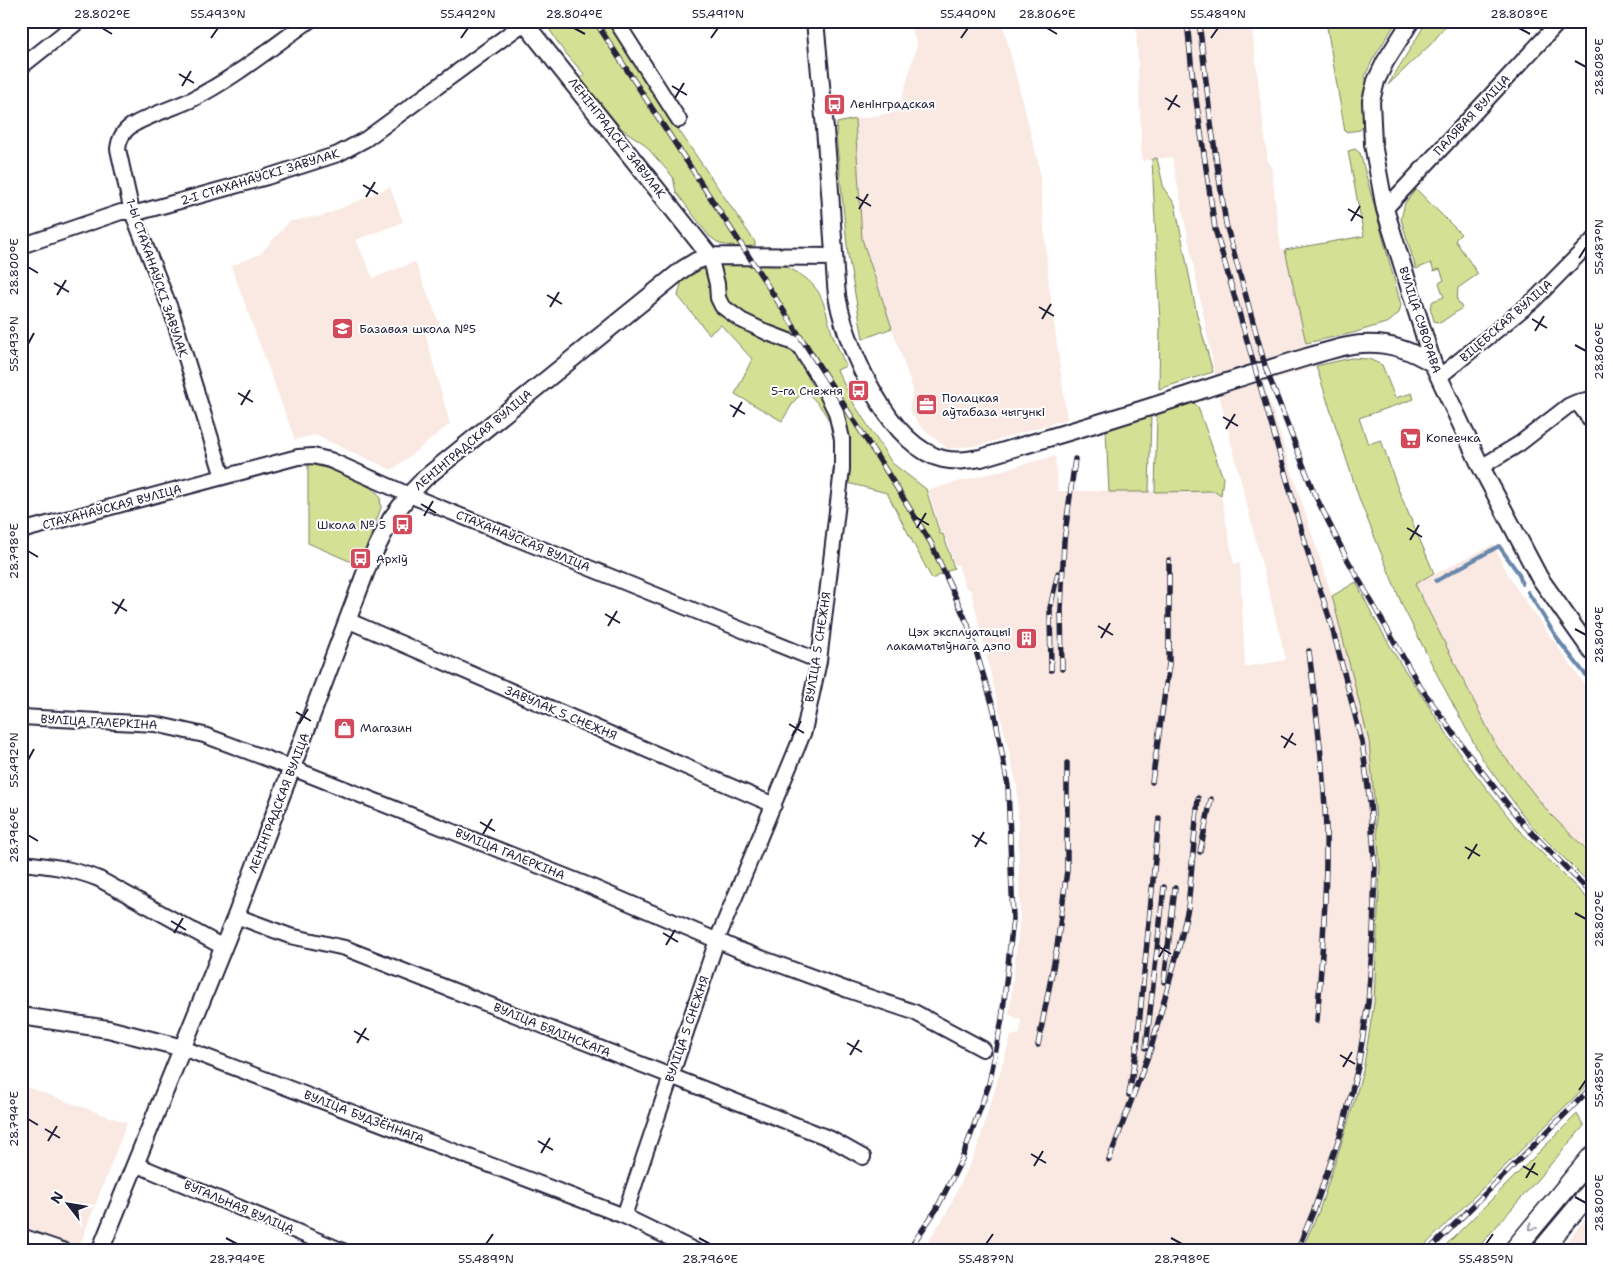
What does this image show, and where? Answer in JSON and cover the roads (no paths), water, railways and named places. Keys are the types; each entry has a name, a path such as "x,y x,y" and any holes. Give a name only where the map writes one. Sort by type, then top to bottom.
{"main road":[{"path":"1513,1251 1592,1156"},
{"path":"1541,1251 1589,1193 1585,1182 1572,1180"}],"street":[{"path":"21,67 79,21"},
{"name":"1-Ы СТАХАНАЎСКІ ЗАВУЛАК","path":"223,477 172,312 132,212 118,149 122,135 131,126 192,100 229,77 309,21"},
{"path":"616,21 679,120"},
{"path":"815,21 824,105 837,300 850,344 870,386 894,424 907,438 925,452 942,459 958,461 981,458 1200,391 1239,377 1338,348 1361,344 1386,344 1419,355 1436,371"},
{"name":"ВУЛІЦА СУВОРАВА","path":"1410,21 1385,62 1376,81 1371,101 1373,144 1385,209 1436,371 1481,467 1539,577 1592,652"},
{"name":"ПАЛЯВАЯ ВУЛІЦА","path":"1385,209 1560,21"},
{"name":"2-І СТАХАНАЎСКІ ЗАВУЛАК","path":"21,246 121,212 140,212 267,177 338,154 366,139 458,73 524,22"},
{"name":"ЛЕНІНГРАДСКІ ЗАВУЛАК","path":"524,22 710,256"},
{"name":"ВІЦЕБСКАЯ ВУЛІЦА","path":"1436,371 1534,300 1592,241"},
{"name":"ЛЕНІНГРАДСКАЯ ВУЛІЦА","path":"100,1251 236,916 369,563 391,519 425,478 626,314 696,261 710,256 834,257"},
{"name":"ВУЛІЦА 5 СНЕЖНЯ","path":"624,1216 717,940 804,730 819,660 842,469 842,438 836,412 820,380 800,347 741,320 722,306 718,298 717,284 710,256"},
{"path":"1481,467 1518,444 1555,415 1577,402 1592,399"},
{"path":"1577,402 1592,422"},
{"name":"СТАХАНАЎСКАЯ ВУЛІЦА","path":"21,531 298,457 314,456 330,460 409,495 819,660"},
{"name":"ЗАВУЛАК 5 СНЕЖНЯ","path":"347,620 774,805"},
{"name":"ВУЛІЦА ГАЛЕРКІНА","path":"21,717 155,724 204,735 585,884 738,949 914,1012 983,1049"},
{"path":"21,864 57,866 77,870 92,876 223,947"},
{"name":"ВУЛІЦА БЯЛІНСКАГА","path":"236,916 290,936 345,948 831,1139 863,1157"},
{"name":"ВУЛІЦА БУДЗЁННАГА","path":"21,1016 108,1029 183,1048 624,1216 696,1251"},
{"name":"ВУГАЛЬНАЯ ВУЛІЦА","path":"135,1164 343,1251"},
{"path":"21,1236 65,1251"}],"waterway":[{"path":"1436,581 1499,546 1519,574 1522,584"},
{"path":"1528,592 1559,641 1592,683"}],"railway":[{"path":"595,21 748,255 931,543 968,625 994,710 1008,786 1013,919 1002,1019 989,1084 962,1159 936,1210 908,1251"},
{"path":"1187,21 1192,72 1215,229 1309,556 1331,623 1362,742 1370,803 1375,866 1373,935 1368,1003 1358,1067 1342,1130 1314,1210 1297,1251"},
{"path":"1199,21 1211,124 1226,224 1266,369 1314,493 1346,557 1419,685 1468,754 1524,825 1592,894"},
{"path":"1062,669 1061,610 1064,541 1075,459"},
{"path":"1152,782 1169,664 1169,560"},
{"path":"1051,670 1050,608 1058,573"},
{"path":"1309,651 1322,763 1326,830 1325,902 1317,1021"},
{"path":"1038,1045 1057,947 1067,870 1067,763"},
{"path":"1109,1160 1151,1048 1180,943 1188,908 1198,798"},
{"path":"1200,852 1211,799"},
{"path":"1129,1095 1137,1046 1159,818"},
{"path":"1146,1048 1164,887"},
{"path":"1164,982 1175,888"},
{"path":"1428,1251 1592,1087"}],"place":[{"name":"Ленінградская","path":"834,104"},
{"name":"Базавая школа №5","path":"343,329"},
{"name":"5-га Снежня","path":"859,391"},
{"name":"Полацкая аўтабаза чыгункі","path":"926,405"},
{"name":"Копеечка","path":"1410,438"},
{"name":"Школа № 5","path":"402,525"},
{"name":"Архіў","path":"360,559"},
{"name":"Цэх эксплуатацыі лакаматыўнага дэпо","path":"1027,639"},
{"name":"Магазин","path":"344,728"}]}
